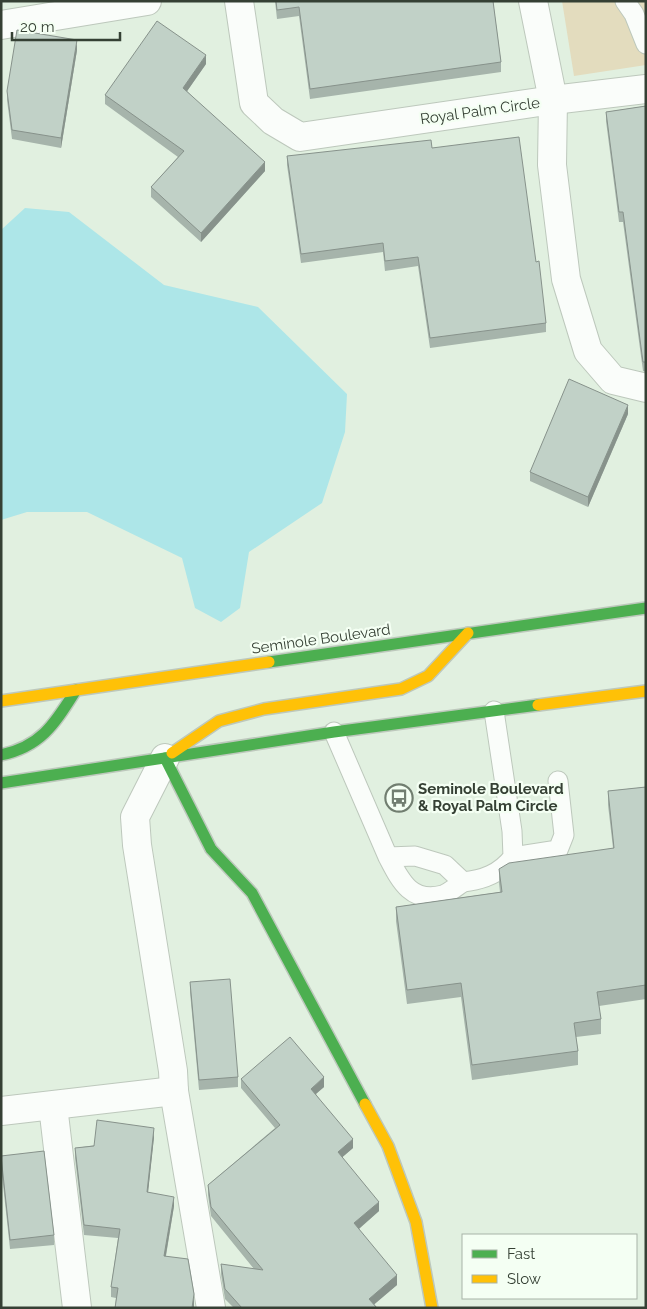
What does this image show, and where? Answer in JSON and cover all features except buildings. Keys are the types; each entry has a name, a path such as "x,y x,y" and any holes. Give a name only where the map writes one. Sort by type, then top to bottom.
{"main road":[{"name":"Seminole Boulevard","path":"1,701 646,608"},
{"path":"165,758 219,721 264,709 401,689 428,676 468,633"},
{"path":"1,755 13,753 35,744 49,731 76,690"},
{"path":"1,783 334,732 646,690"},
{"path":"165,758 211,849 252,893 388,1146 416,1222 432,1308"}],"street":[{"path":"1,25 147,1"},
{"name":"Royal Palm Circle","path":"239,1 254,102 273,122 300,137 553,100 552,165 566,280 588,350 613,380 646,388"},
{"path":"533,1 553,100 646,89"},
{"path":"165,758 135,817 137,845 173,1071 174,1091 211,1308"},
{"path":"1,1111 174,1091"},
{"path":"53,1106 77,1308"}],"lane":[{"path":"625,1 634,14 646,44"},
{"path":"334,732 388,857 402,884 419,896 443,895 463,882 479,880 503,870 513,857 512,831 494,711"},
{"path":"513,857 558,850 564,835 558,781"},
{"path":"388,857 415,856 445,865 463,882"}],"shaded area":[{"path":"562,1 646,1 646,65 574,76"}],"water":[{"path":"25,208 69,212 164,285 258,307 347,394 345,432 322,503 249,552 240,608 221,622 195,608 182,558 87,512 27,512 1,520 1,230"}],"traffic: fast":[{"path":"269,662 646,608"},
{"path":"1,755 27,746 37,739 54,723 76,690"},
{"path":"1,783 334,732 538,705"},
{"path":"165,758 211,849 252,893 365,1104"}],"traffic: slow":[{"path":"172,753 219,721 264,709 401,689 428,676 468,633"},
{"path":"1,701 269,662"},
{"path":"538,705 646,691"},
{"path":"365,1104 388,1146 416,1222 432,1308"}],"place":[{"name":"Seminole Boulevard & Royal Palm Circle","path":"399,798"}]}
